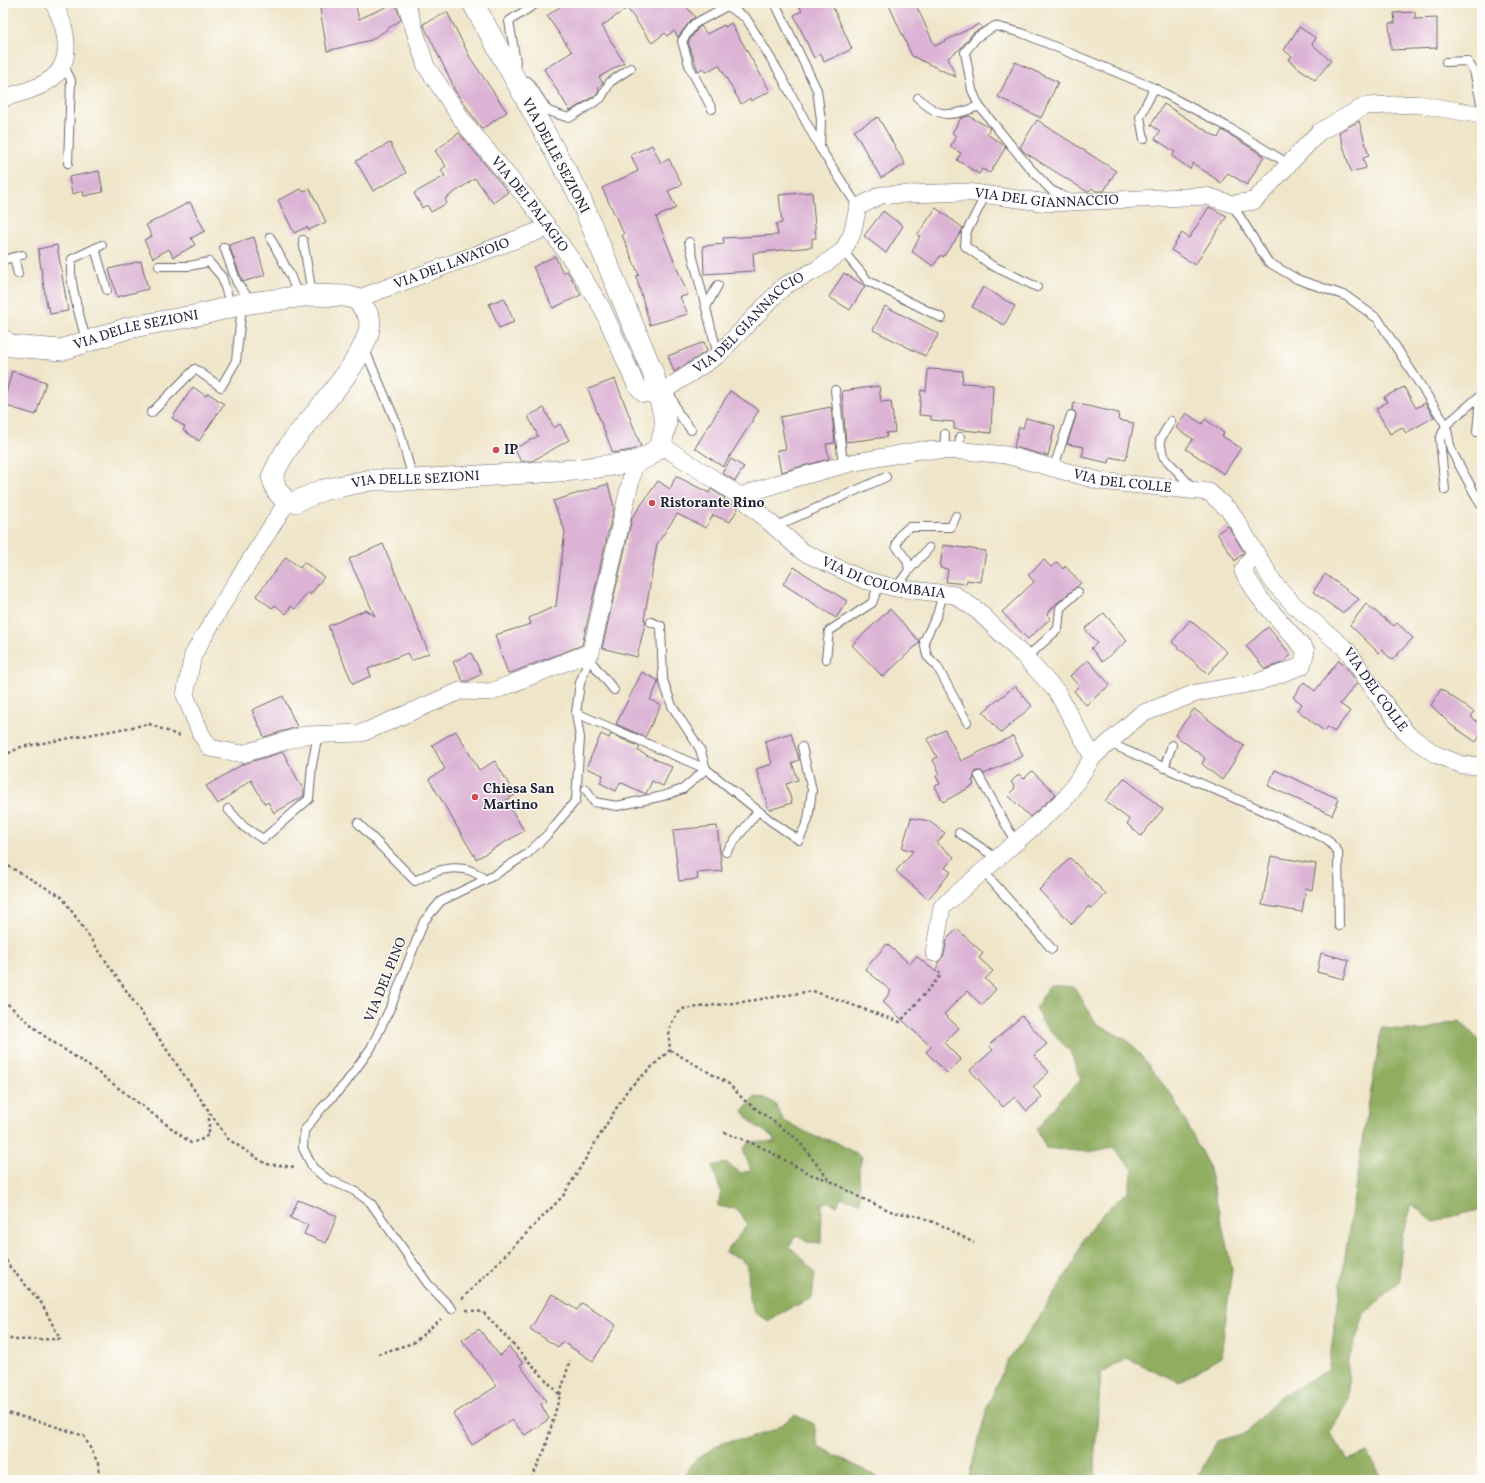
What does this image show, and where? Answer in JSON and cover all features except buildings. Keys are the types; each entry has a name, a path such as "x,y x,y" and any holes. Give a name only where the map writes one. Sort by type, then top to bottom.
{"street":[{"path":"3,98 32,90 60,73 67,54 64,28 54,3"},
{"name":"VIA DEL PALAGIO","path":"406,3 426,66 465,124 532,205 547,228 574,263 602,308 636,385 644,394 664,391"},
{"name":"VIA DELLE SEZIONI","path":"287,502 295,502 324,490 371,480 414,480 575,470 635,462 649,456 661,445 666,423 664,391 652,373 578,193 513,75 478,7"},
{"name":"VIA DEL GIANNACCIO","path":"664,391 718,355 784,286 816,270 843,251 852,234 858,207 880,195 967,192 1048,203 1207,196 1232,204 1254,201 1319,132 1365,106 1417,104 1482,115"},
{"name":"VIA DEL LAVATOIO","path":"357,299 547,228"},
{"name":"VIA DELLE SEZIONI","path":"4,345 61,350 128,328 241,305 305,295 346,296 357,299"},
{"path":"357,299 369,317 369,331 364,347 342,380 279,461 272,478 277,491 287,502 225,600 193,655 185,695 201,734 210,748 242,754 305,735 362,733 460,691 491,692 590,656 635,462"},
{"name":"VIA DEL COLLE","path":"740,496 795,478 843,465 952,443 1054,467 1100,481 1209,492 1231,512 1274,583 1294,605 1347,650 1408,735 1435,754 1462,765 1482,766"},
{"path":"661,445 740,496"},
{"name":"VIA DI COLOMBAIA","path":"740,496 803,552 864,580 896,588 955,595 978,611 1026,658 1057,692 1093,757"},
{"path":"934,953 942,907 984,872 1065,799 1093,757 1141,714 1196,694 1258,682 1302,666 1306,651 1259,596 1243,571 1255,553"}],"lane":[{"path":"537,3 509,21 516,62 513,75 528,81 548,111 569,118 601,98 610,82 631,68"},
{"path":"775,3 817,90 821,120 820,148"},
{"path":"712,109 690,68 682,41 694,24 727,6 746,18 779,72 820,148 858,207"},
{"path":"1073,201 1051,190 1028,166 978,106 972,90 965,52 977,37 995,26 1022,33 1154,88 1226,126 1288,164"},
{"path":"1446,62 1467,61 1474,71 1482,107"},
{"path":"63,64 71,80 68,163"},
{"path":"1144,140 1140,118 1154,88"},
{"path":"918,98 930,110 943,115 959,114 978,106"},
{"path":"986,194 966,233 965,246 991,265 1037,287"},
{"path":"1232,204 1268,262 1297,279 1346,296 1378,319 1446,425 1451,450 1481,505"},
{"path":"270,237 290,276 305,295"},
{"path":"303,240 305,295"},
{"path":"689,242 718,355"},
{"path":"87,341 79,316 70,268 72,259 99,246 106,290"},
{"path":"151,413 195,369 221,387 236,361 241,305 248,297 237,283 224,247"},
{"path":"843,251 868,281 942,318"},
{"path":"3,260 18,256 18,274"},
{"path":"159,266 189,266 209,262 222,277 241,305"},
{"path":"706,308 718,285"},
{"path":"364,347 399,429 414,480"},
{"path":"835,390 843,465"},
{"path":"664,391 691,430"},
{"path":"1445,490 1440,439 1446,425 1481,395"},
{"path":"1477,432 1481,395"},
{"path":"1054,467 1071,415"},
{"path":"1172,421 1160,440 1163,456 1196,491"},
{"path":"774,527 886,477"},
{"path":"909,570 907,560 896,546 900,535 909,527 951,527 956,516"},
{"path":"896,588 909,570 929,548"},
{"path":"826,659 829,631 872,603 879,584"},
{"path":"1026,658 1058,629 1060,608 1078,592"},
{"path":"943,594 937,615 924,641 927,656 937,666 967,722"},
{"path":"651,622 661,626 663,680 672,706 700,749 706,769"},
{"path":"590,656 614,690"},
{"name":"VIA DEL PINO","path":"452,1309 428,1284 370,1202 353,1190 327,1179 313,1168 302,1148 304,1131 322,1108 345,1084 371,1048 392,1004 424,921 441,901 485,880 528,854 548,834 576,800 580,738 576,713 580,683 590,656"},
{"path":"576,713 706,769 758,811 799,840 808,820 812,790 802,747"},
{"path":"228,809 244,827 263,839 274,831 309,799 312,765 318,734"},
{"path":"1108,743 1327,838 1338,852 1339,926"},
{"path":"1164,768 1172,745"},
{"path":"586,789 594,802 617,806 663,796 683,789 706,769"},
{"path":"979,776 1016,843"},
{"path":"726,852 758,811"},
{"path":"358,823 415,880 432,871 455,868 473,872 485,880"},
{"path":"959,833 998,859"},
{"path":"984,872 1052,950"}],"path":[{"path":"3,756 21,747 149,724 210,748"},
{"path":"3,863 62,897 209,1114 228,1139 266,1164 313,1168"},
{"path":"670,1050 668,1032 672,1020 682,1009 742,1002 813,991 900,1022 941,975 934,963 934,953"},
{"path":"3,1000 43,1035 96,1071 191,1143 203,1139 209,1134 209,1114"},
{"path":"670,1050 729,1084 744,1100 797,1139 829,1180"},
{"path":"378,1354 413,1343 452,1309 563,1196 628,1089 670,1050"},
{"path":"724,1132 759,1146 812,1175 829,1180 859,1197 893,1212 921,1217 974,1243"},
{"path":"3,1255 10,1267 42,1304 60,1339 13,1340 3,1335"},
{"path":"452,1309 483,1312 560,1395"},
{"path":"532,1480 545,1449 570,1360"},
{"path":"3,1412 42,1422 84,1436 98,1463 100,1480"}],"green space":[{"path":"1050,985 1074,987 1097,1024 1130,1042 1173,1097 1208,1165 1232,1269 1221,1357 1179,1382 1127,1358 1101,1374 1094,1462 1097,1480 968,1480 988,1405 1007,1362 1038,1319 1075,1261 1083,1238 1102,1215 1128,1191 1133,1169 1112,1147 1089,1152 1046,1148 1037,1129 1059,1101 1081,1080 1070,1051 1041,1021 1036,1007"},
{"path":"1459,1020 1482,1043 1482,1209 1434,1221 1412,1204 1402,1236 1399,1282 1364,1315 1349,1359 1348,1400 1330,1433 1347,1460 1368,1452 1382,1480 1200,1480 1199,1474 1217,1441 1248,1432 1278,1398 1328,1371 1363,1136 1382,1028 1421,1031"},
{"path":"755,1097 765,1098 775,1104 784,1121 816,1137 834,1141 862,1157 859,1168 860,1202 841,1197 837,1206 828,1201 822,1204 821,1243 807,1242 796,1234 790,1247 803,1259 815,1274 812,1298 782,1312 769,1321 755,1313 749,1299 748,1267 740,1258 725,1253 748,1224 736,1209 718,1206 721,1191 712,1166 726,1163 741,1173 751,1170 743,1150 749,1142 775,1142 772,1136 753,1124 743,1111"},
{"path":"795,1415 814,1424 818,1446 883,1480 683,1480 684,1475 695,1460 723,1442 747,1439 776,1429"}],"place":[{"name":"IP","path":"496,450"},
{"name":"Ristorante Rino","path":"652,503"},
{"name":"Chiesa San Martino","path":"475,797"}]}
